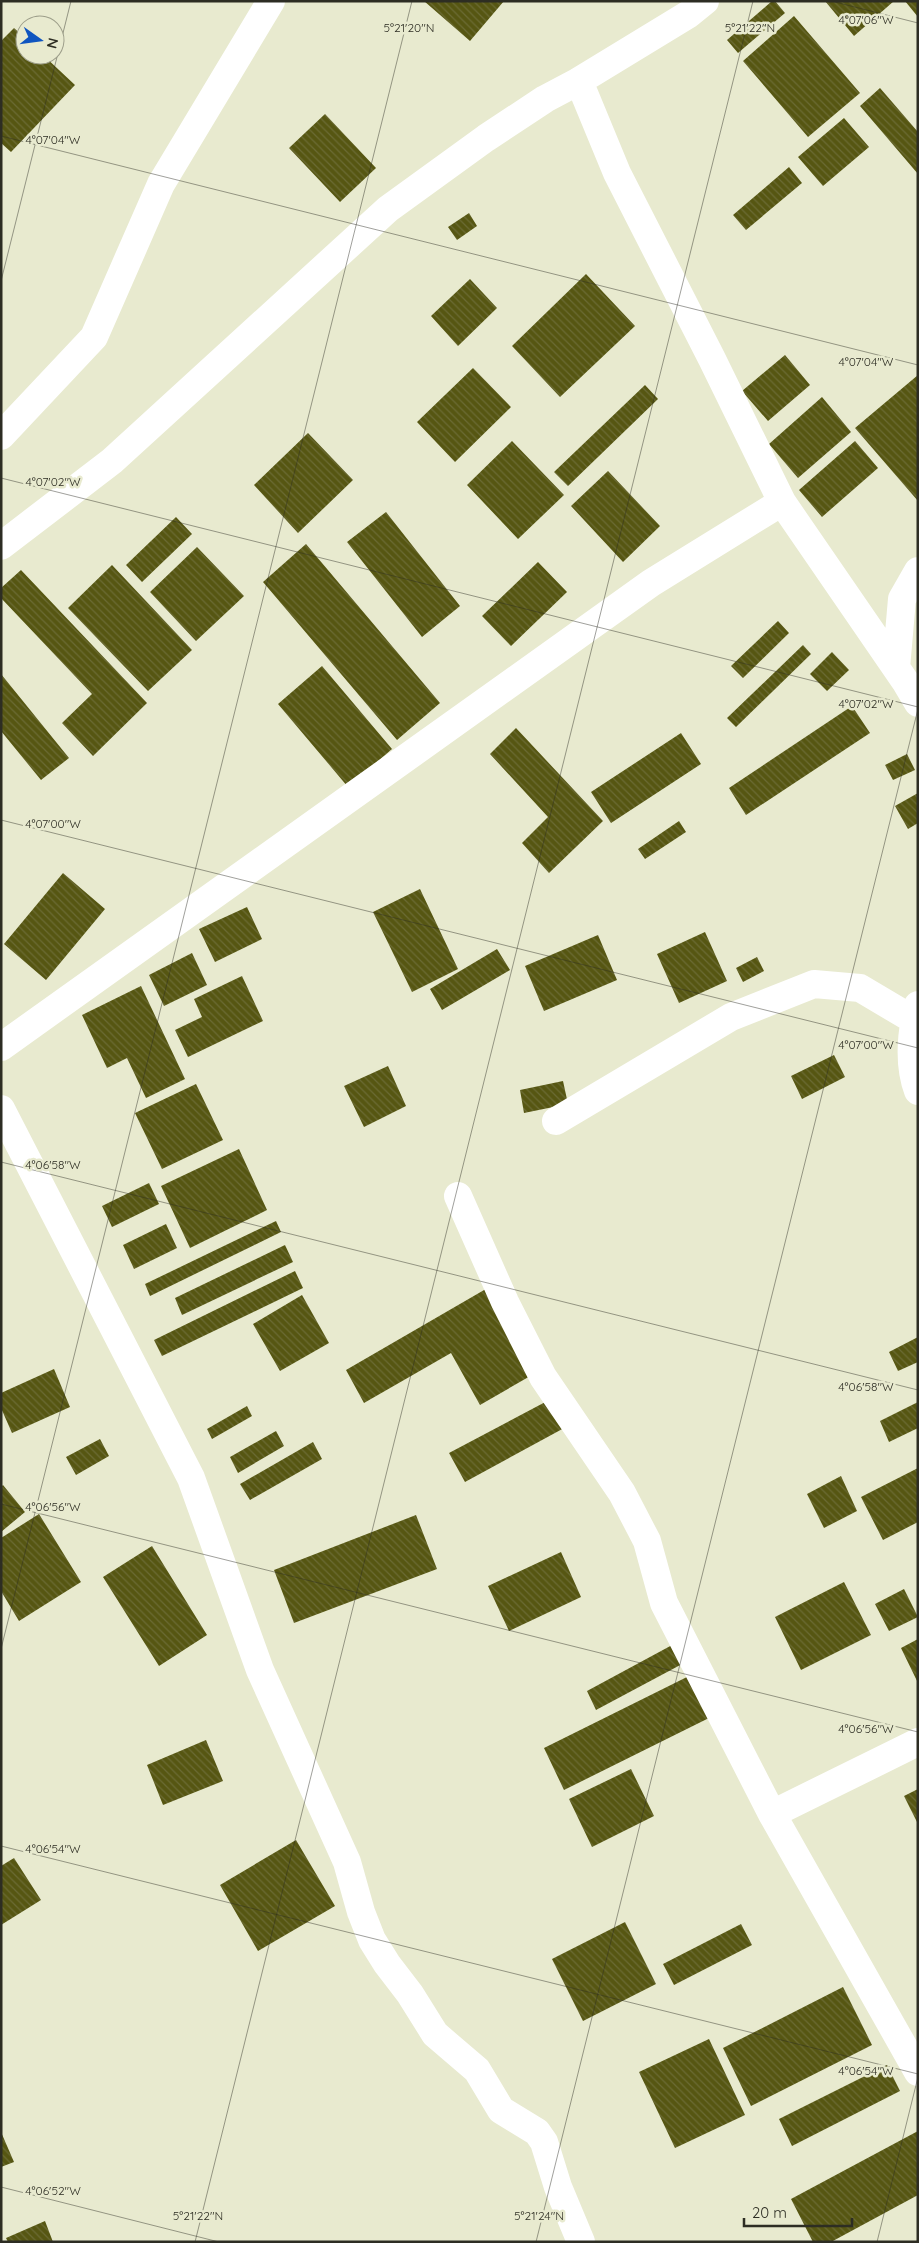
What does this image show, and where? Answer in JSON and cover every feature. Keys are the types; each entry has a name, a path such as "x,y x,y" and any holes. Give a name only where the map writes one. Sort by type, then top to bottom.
{"street":[{"path":"1,436 94,337 160,184 272,1"},
{"path":"1,546 112,461 388,209 486,138 545,99 579,81 688,14 704,1"},
{"path":"579,81 617,173 712,359 782,502 918,703"},
{"path":"1,1047 651,583 782,502"},
{"path":"896,668 902,599 918,571"},
{"path":"556,1121 731,1017 814,984 860,988 916,1013 912,1048 912,1076 918,1090"},
{"path":"1,1109 191,1478 260,1670 347,1862 361,1912 372,1940 387,1964 410,1994 435,2034 477,2070 501,2110 537,2132 544,2142 558,2187 582,2242"},
{"path":"458,1196 505,1302 543,1377 622,1493 647,1541 664,1603 772,1814 918,2072"},
{"path":"772,1814 918,1742"}],"building":[{"path":"424,1 504,1 470,41"},
{"path":"772,1 775,1 785,13 738,53 727,40"},
{"path":"825,1 894,1 854,36"},
{"path":"905,1 918,1 918,17"},
{"path":"794,16 860,93 808,137 743,61"},
{"path":"14,28 15,65 54,65 75,85 11,152 1,143 1,41"},
{"path":"880,88 918,132 918,174 860,106"},
{"path":"325,114 376,168 340,202 289,148"},
{"path":"844,118 869,147 823,186 798,157"},
{"path":"789,167 802,183 746,230 733,215"},
{"path":"469,213 477,226 457,240 448,227"},
{"path":"586,274 635,326 560,397 512,346"},
{"path":"470,279 497,308 458,346 431,316"},
{"path":"785,355 810,385 768,421 742,391"},
{"path":"473,368 511,407 455,462 417,422"},
{"path":"918,375 918,501 855,428"},
{"path":"645,385 658,399 568,486 554,472"},
{"path":"822,397 851,432 798,478 769,444"},
{"path":"308,433 353,480 298,533 254,485"},
{"path":"512,441 564,495 518,539 467,485"},
{"path":"855,441 878,468 822,517 799,490"},
{"path":"608,471 660,526 623,562 571,506"},
{"path":"386,512 460,606 422,637 347,542"},
{"path":"176,517 192,534 142,582 126,565"},
{"path":"306,544 440,703 397,740 263,582"},
{"path":"197,547 244,596 196,641 150,592"},
{"path":"538,562 567,592 511,646 482,616"},
{"path":"112,565 192,650 148,691 68,608"},
{"path":"21,570 147,703 93,756 62,723 92,694 1,598 1,588"},
{"path":"778,621 789,633 743,678 731,666"},
{"path":"803,645 811,654 736,727 727,718"},
{"path":"832,652 849,670 827,691 810,674"},
{"path":"322,666 392,749 348,787 278,704"},
{"path":"1,674 69,758 41,780 1,731"},
{"path":"852,706 870,733 746,815 729,788"},
{"path":"516,728 603,821 549,873 522,843 548,817 490,754"},
{"path":"681,733 701,764 611,823 591,792"},
{"path":"907,754 915,770 893,780 885,765"},
{"path":"918,793 918,823 908,829 895,806"},
{"path":"679,821 686,832 645,859 638,849"},
{"path":"63,873 105,909 46,980 4,944"},
{"path":"420,889 458,969 412,992 373,912"},
{"path":"247,907 262,939 215,962 199,929"},
{"path":"705,932 727,981 679,1003 657,954"},
{"path":"598,935 617,980 544,1011 525,966"},
{"path":"497,949 510,970 442,1010 430,989"},
{"path":"192,953 207,985 164,1006 149,975"},
{"path":"757,957 764,971 743,982 736,968"},
{"path":"242,976 263,1021 188,1057 175,1030 202,1017 194,999"},
{"path":"141,986 185,1079 146,1098 127,1058 107,1068 82,1015"},
{"path":"834,1055 845,1077 802,1099 791,1076"},
{"path":"388,1066 406,1106 364,1127 344,1086"},
{"path":"563,1081 568,1104 524,1113 520,1090"},
{"path":"196,1084 223,1140 162,1169 135,1113"},
{"path":"239,1149 267,1210 190,1248 161,1186"},
{"path":"149,1183 159,1204 112,1227 102,1206"},
{"path":"276,1221 281,1232 150,1296 145,1284"},
{"path":"166,1224 177,1248 134,1269 123,1245"},
{"path":"285,1245 293,1262 182,1315 175,1298"},
{"path":"295,1271 303,1288 162,1356 154,1340"},
{"path":"491,1286 539,1371 480,1405 451,1353 364,1403 346,1370"},
{"path":"302,1295 329,1343 280,1371 253,1324"},
{"path":"918,1337 918,1362 898,1371 889,1352"},
{"path":"54,1369 70,1407 12,1433 1,1408 1,1393"},
{"path":"551,1399 566,1427 465,1482 449,1453"},
{"path":"918,1402 918,1428 889,1442 880,1421"},
{"path":"247,1406 252,1416 212,1439 207,1429"},
{"path":"276,1431 284,1446 238,1473 230,1457"},
{"path":"100,1439 109,1456 76,1475 66,1457"},
{"path":"313,1442 322,1459 250,1500 240,1484"},
{"path":"918,1468 918,1522 883,1540 861,1497"},
{"path":"841,1476 857,1511 824,1528 807,1494"},
{"path":"3,1485 25,1512 1,1532 1,1487"},
{"path":"39,1514 81,1582 19,1621 1,1591 1,1538"},
{"path":"416,1515 437,1569 294,1623 274,1570"},
{"path":"152,1546 207,1635 159,1666 103,1577"},
{"path":"561,1552 581,1597 509,1631 488,1586"},
{"path":"844,1582 871,1635 801,1670 775,1617"},
{"path":"904,1589 918,1617 889,1631 875,1604"},
{"path":"918,1639 918,1683 901,1648"},
{"path":"674,1644 684,1663 596,1710 587,1691"},
{"path":"691,1675 711,1717 564,1790 544,1748"},
{"path":"206,1740 223,1781 163,1805 147,1765"},
{"path":"631,1769 654,1816 592,1847 569,1799"},
{"path":"918,1789 918,1824 904,1796"},
{"path":"296,1840 335,1906 258,1951 220,1885"},
{"path":"14,1858 41,1900 1,1925 1,1866"},
{"path":"625,1922 656,1984 583,2021 552,1959"},
{"path":"741,1924 752,1945 674,1985 663,1964"},
{"path":"843,1987 872,2045 751,2106 723,2048"},
{"path":"709,2039 745,2115 675,2148 639,2072"},
{"path":"887,2065 900,2091 792,2146 779,2119"},
{"path":"918,2131 918,2195 831,2242 813,2242 791,2199"},
{"path":"1,2132 14,2162 1,2167"},
{"path":"45,2221 53,2242 8,2242 6,2238"}]}
